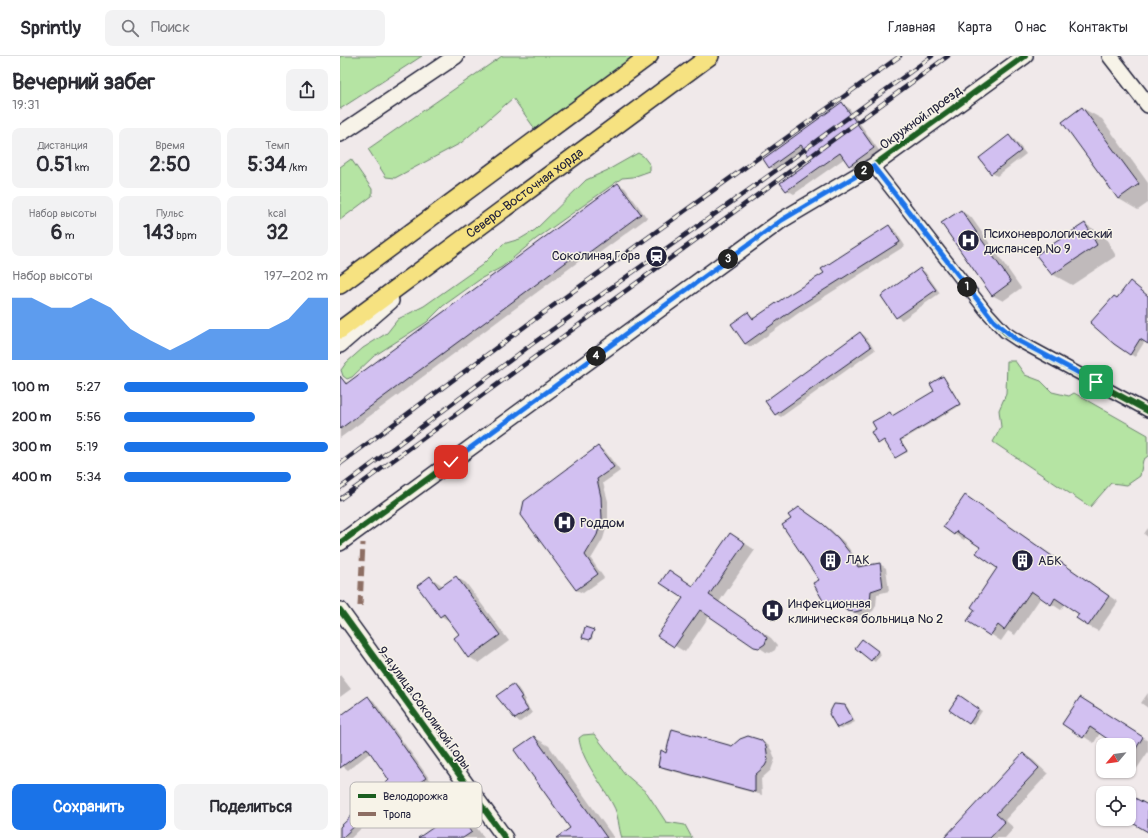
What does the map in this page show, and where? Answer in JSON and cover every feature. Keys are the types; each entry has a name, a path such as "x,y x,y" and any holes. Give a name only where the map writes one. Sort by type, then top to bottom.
{"main road":[{"path":"340,285 649,56"},
{"name":"Северо-Восточная хорда","path":"340,330 482,223 710,56"}],"street":[{"path":"340,134 456,56"},
{"name":"Окружной проезд","path":"340,543 782,220 873,166 1025,56"},
{"path":"1110,56 1148,105"},
{"path":"873,166 985,310 1005,332 1148,411"},
{"path":"340,344 482,223"},
{"name":"9-я улица Соколиной Горы","path":"340,610 464,782"},
{"name":"9-я улица Соколиной Горы","path":"482,806 505,838"}],"green space":[{"path":"340,56 422,56 340,109"},
{"path":"502,56 634,56 535,129 513,98 461,143 395,178 386,177 368,149"},
{"path":"638,153 643,156 650,165 650,171 633,177 622,178 536,239 502,267 482,278 443,306 427,322 374,356 352,377 347,379 343,376 341,370 346,363 363,348 387,333 398,319 424,306 482,265 503,244 520,239 535,230 586,180 608,170"},
{"path":"351,159 372,189 372,196 340,220 340,167"},
{"path":"1007,361 1015,361 1025,375 1041,381 1052,392 1069,396 1074,393 1148,435 1148,456 1143,460 1140,476 1127,485 1111,483 1090,507 993,442 1001,427 999,410 1006,394"},
{"path":"594,734 625,774 647,793 666,822 685,825 692,838 622,838 615,809 588,764 581,746 579,738 583,735"}],"building":[{"path":"842,102 874,148 849,166 840,153 786,191 780,183 812,160 801,145 769,168 763,159"},
{"path":"1082,107 1139,184 1118,199 1062,122"},
{"path":"1009,135 1021,151 991,174 979,158"},
{"path":"618,183 641,214 584,256 580,252 340,429 340,376 346,384"},
{"name":"Психоневрологический диспансер № 9","path":"961,210 1011,282 992,296 941,223"},
{"path":"1085,223 1097,245 1052,275 1036,255"},
{"path":"889,225 900,242 794,309 745,344 731,324 748,312 753,319 824,273 821,269"},
{"path":"920,268 936,290 896,318 881,296"},
{"path":"1130,281 1148,296 1148,344 1140,339 1130,355 1114,344 1090,323 1114,296 1117,298"},
{"path":"860,332 871,347 775,415 765,401"},
{"path":"943,376 960,404 900,440 907,451 895,458 884,440 878,444 871,432 876,429 872,422 890,412 892,416 934,391 930,384"},
{"name":"Роддом","path":"598,446 614,467 597,479 601,497 602,518 597,535 585,555 598,574 576,590 521,515 524,501"},
{"name":"АБК","path":"965,495 1109,596 1088,626 1076,618 1079,614 1055,598 1051,605 1031,591 1004,630 998,625 990,636 967,621 975,610 971,607 997,568 976,553 980,547 956,531 954,535 943,527"},
{"name":"ЛАК","path":"799,507 823,524 838,538 853,557 858,567 880,563 883,587 871,591 870,602 862,610 855,612 847,611 834,601 826,606 813,583 819,580 782,525 791,519 788,515"},
{"path":"730,533 745,543 709,595 761,631 767,638 765,644 759,648 754,647 700,610 674,647 657,636 683,598 660,583 669,570 693,586"},
{"path":"430,576 439,588 456,576 500,635 468,658 454,638 459,634 444,614 440,617 417,586"},
{"path":"585,627 594,630 590,640 582,638"},
{"path":"862,639 878,651 871,661 855,648"},
{"path":"513,684 522,697 520,698 528,710 515,719 496,696"},
{"path":"959,695 979,709 969,724 949,710"},
{"path":"368,696 426,778 420,782 387,782 389,780 367,748 340,768 340,716"},
{"path":"1080,697 1143,737 1136,748 1136,738 1106,738 1090,727 1083,738 1062,724"},
{"path":"834,704 845,705 853,720 837,728 829,714"},
{"path":"672,729 732,746 740,739 748,736 761,740 766,746 768,760 765,766 755,775 755,792 658,766 661,750 666,753"},
{"path":"534,736 607,838 556,838 570,828 514,750"},
{"path":"1023,753 1039,768 996,814 1005,822 990,838 944,838"},
{"path":"1136,799 1148,805 1148,832 1136,825"},
{"path":"350,817 350,828 353,828 342,838 340,838 340,827"},
{"path":"432,828 469,828 472,832 463,838 418,838"}],"railway":[{"path":"340,464 543,313 900,56"},
{"path":"340,488 532,344 778,169 932,56"},
{"path":"340,499 948,56"}],"marked path":[{"path":"360,606 363,543"}],"cycle path":[{"path":"340,543 782,220 873,166 1025,56"},
{"path":"873,166 985,310 1005,332 1148,411"},
{"path":"340,610 464,782"},
{"path":"482,806 505,838"}],"place":[{"name":"Психоневрологический диспансер № 9","path":"968,241"},
{"name":"Соколиная Гора","path":"656,256"},
{"name":"Роддом","path":"564,523"},
{"name":"ЛАК","path":"830,560"},
{"name":"АБК","path":"1023,561"},
{"name":"Инфекционная клиническая больница № 2","path":"772,611"}],"route":[{"path":"451,462 782,220 873,166 985,310 1005,332 1017,340 1096,382"}]}
